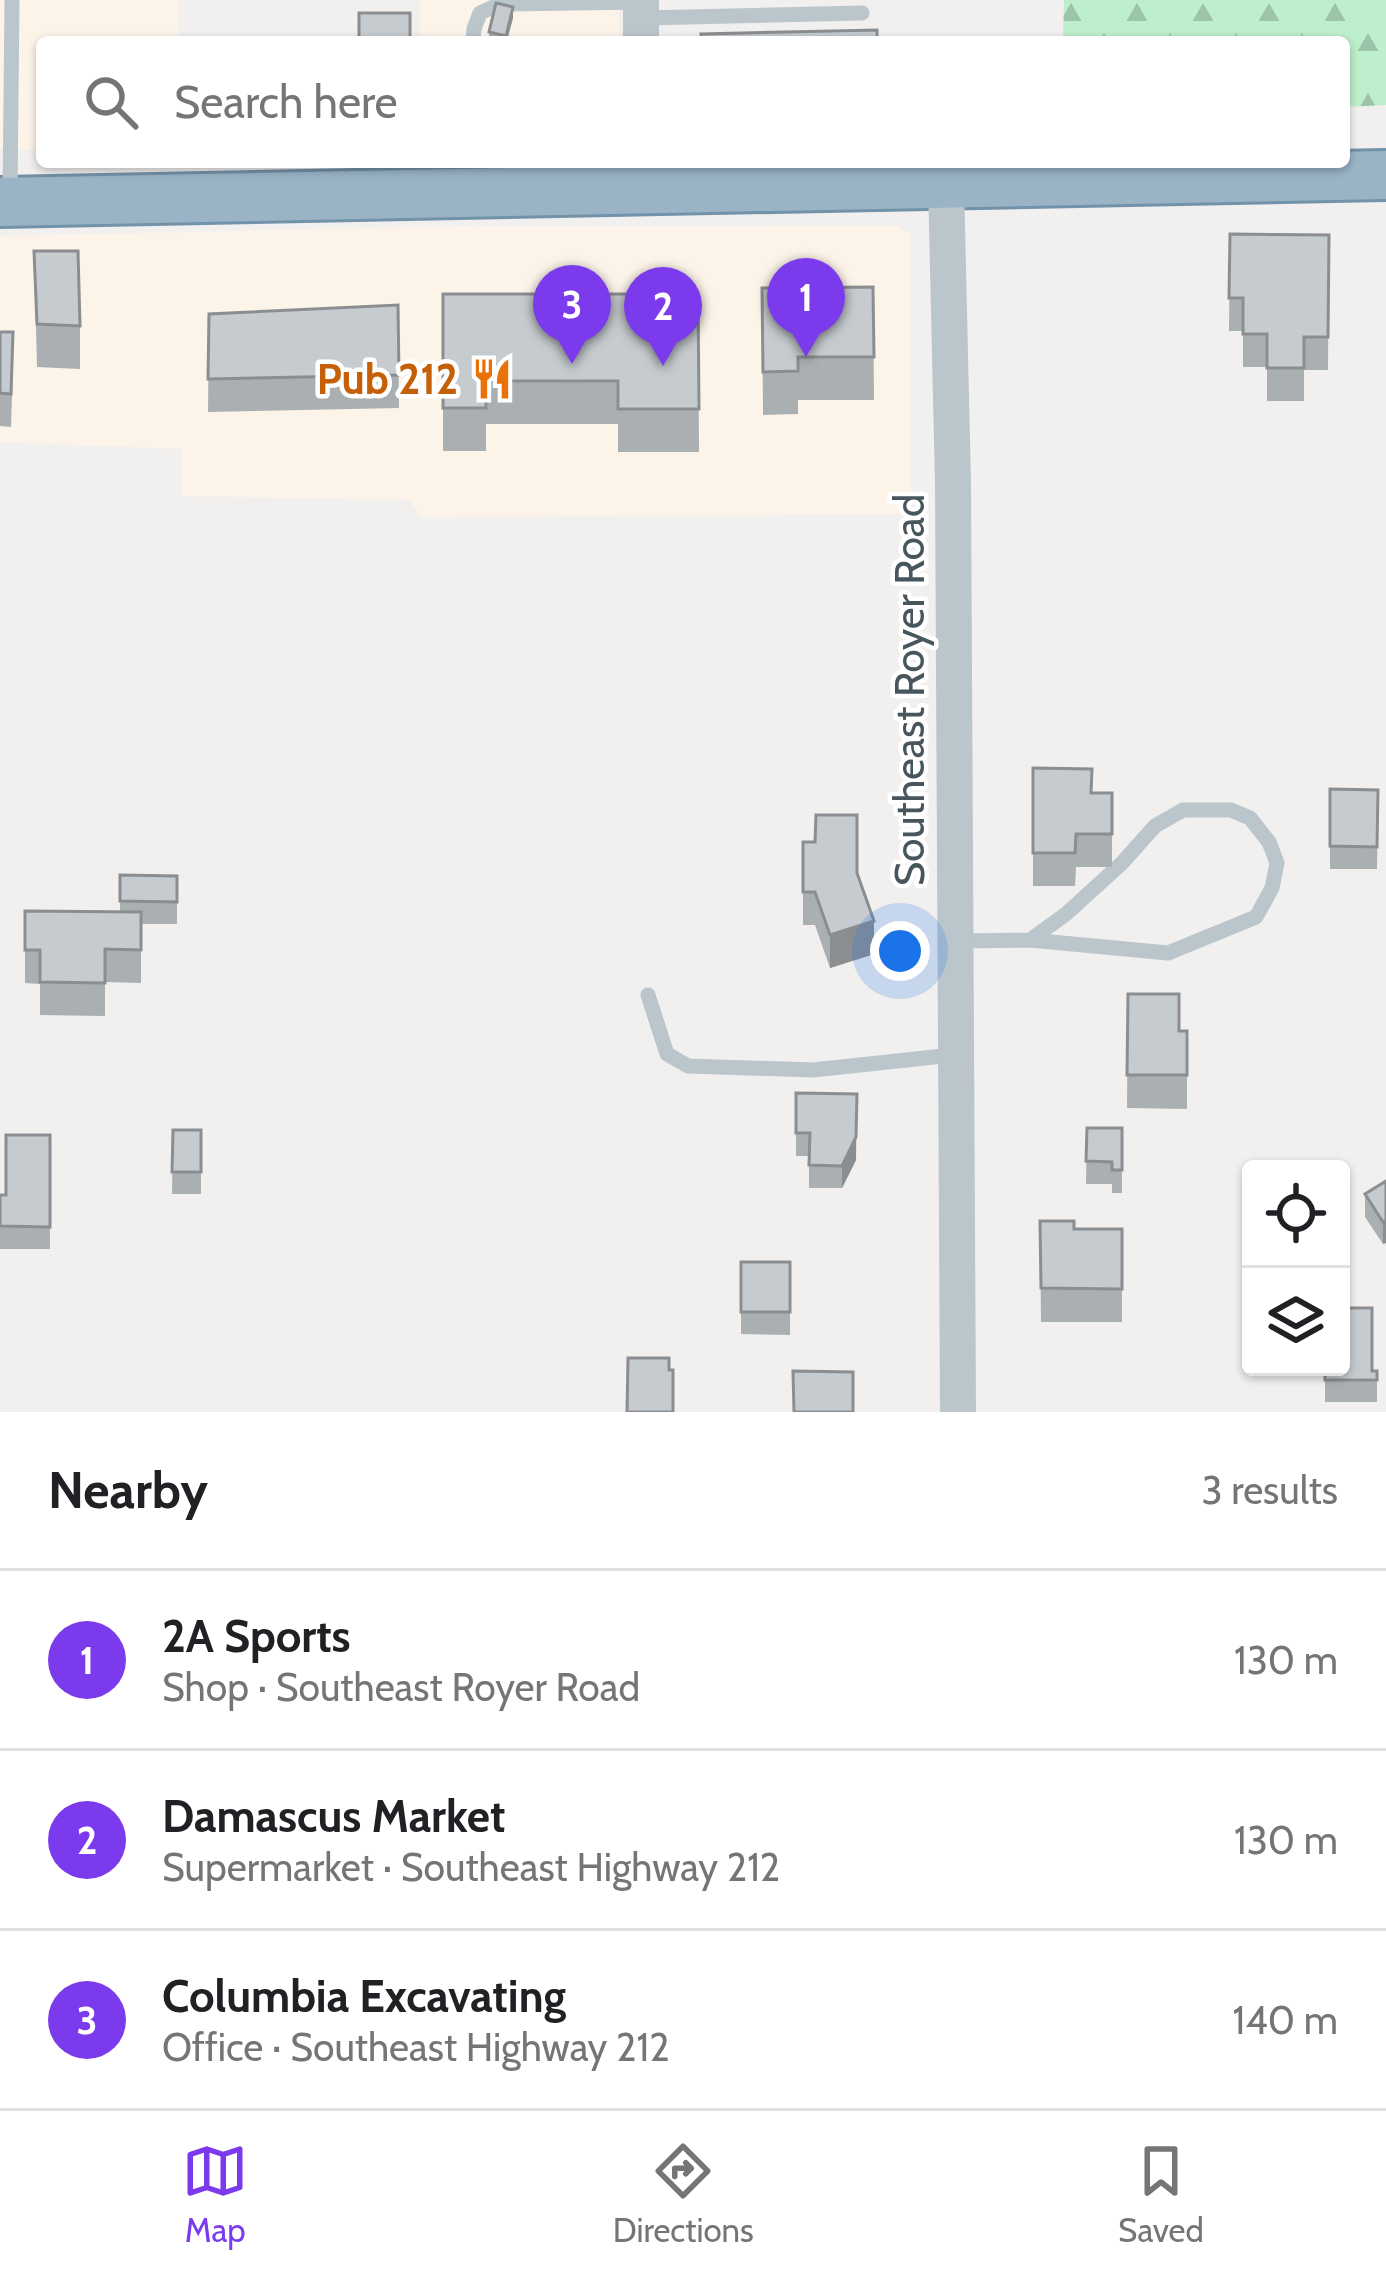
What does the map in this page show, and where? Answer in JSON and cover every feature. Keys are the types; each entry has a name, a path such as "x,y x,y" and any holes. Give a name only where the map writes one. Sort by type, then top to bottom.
{"highway":[{"path":"5,202 640,176 946,183 1386,175"}],"street":[{"name":"Southeast Royer Road","path":"946,183 953,483 958,1412"}],"lane":[{"path":"5,202 12,0"},
{"path":"473,36 480,13 500,4 641,16 862,13"},
{"path":"956,941 1030,940 1168,953 1256,917 1272,888 1276,863 1269,842 1250,818 1231,810 1184,810 1156,826 1066,914 1030,940"},
{"path":"648,995 667,1054 688,1066 813,1070 956,1054"}],"shaded area":[{"path":"0,0 179,0 178,36 36,36 36,150 0,149"},
{"path":"420,0 619,0 619,36 420,36"},
{"path":"898,226 910,234 911,246 911,514 421,517 409,500 182,496 181,449 0,442 0,236 410,227"}],"green space":[{"path":"1064,0 1386,0 1386,105 1350,107 1350,36 1063,36"}],"building":[{"path":"496,3 513,7 506,36 489,32"},
{"path":"359,13 410,13 410,36 359,36"},
{"path":"877,30 877,36 701,34"},
{"path":"1230,234 1329,235 1328,337 1304,337 1304,368 1267,368 1267,334 1243,334 1243,298 1229,298"},
{"path":"34,251 78,251 80,326 37,324"},
{"path":"873,287 874,357 798,357 798,371 763,372 762,288"},
{"path":"443,294 698,294 699,409 618,409 618,381 486,381 486,408 443,408"},
{"path":"398,305 399,375 208,379 209,314"},
{"path":"0,332 13,332 11,394 0,393"},
{"path":"1033,768 1092,769 1091,793 1112,793 1112,834 1076,834 1075,853 1033,853"},
{"path":"1330,789 1378,790 1377,847 1330,846"},
{"path":"816,815 857,815 857,873 874,921 830,935 815,892 803,892 803,842 815,842"},
{"path":"120,875 177,876 177,902 120,901"},
{"path":"25,911 141,912 141,950 105,949 105,983 40,982 40,950 25,950"},
{"path":"1128,994 1179,994 1179,1031 1187,1031 1187,1075 1127,1075"},
{"path":"796,1093 857,1094 856,1137 842,1166 809,1165 810,1133 796,1133"},
{"path":"1087,1128 1122,1128 1122,1170 1112,1170 1112,1162 1086,1161"},
{"path":"173,1130 201,1130 201,1172 172,1172"},
{"path":"6,1135 50,1135 50,1227 0,1226 0,1195 6,1195"},
{"path":"1386,1181 1386,1220 1383,1222 1365,1194"},
{"path":"1040,1221 1074,1221 1074,1229 1122,1229 1122,1289 1041,1288"},
{"path":"741,1262 790,1262 790,1312 741,1312"},
{"path":"1350,1308 1372,1308 1372,1371 1377,1371 1377,1380 1325,1380 1325,1376 1350,1376"},
{"path":"628,1358 669,1358 673,1412 627,1412"},
{"path":"793,1371 853,1372 853,1412 794,1412"}],"place":[{"name":"2A Sports","path":"806,357"},
{"name":"Columbia Excavating","path":"572,364"},
{"name":"Damascus Market","path":"663,366"},
{"name":"Pub 212","path":"492,379"}]}
